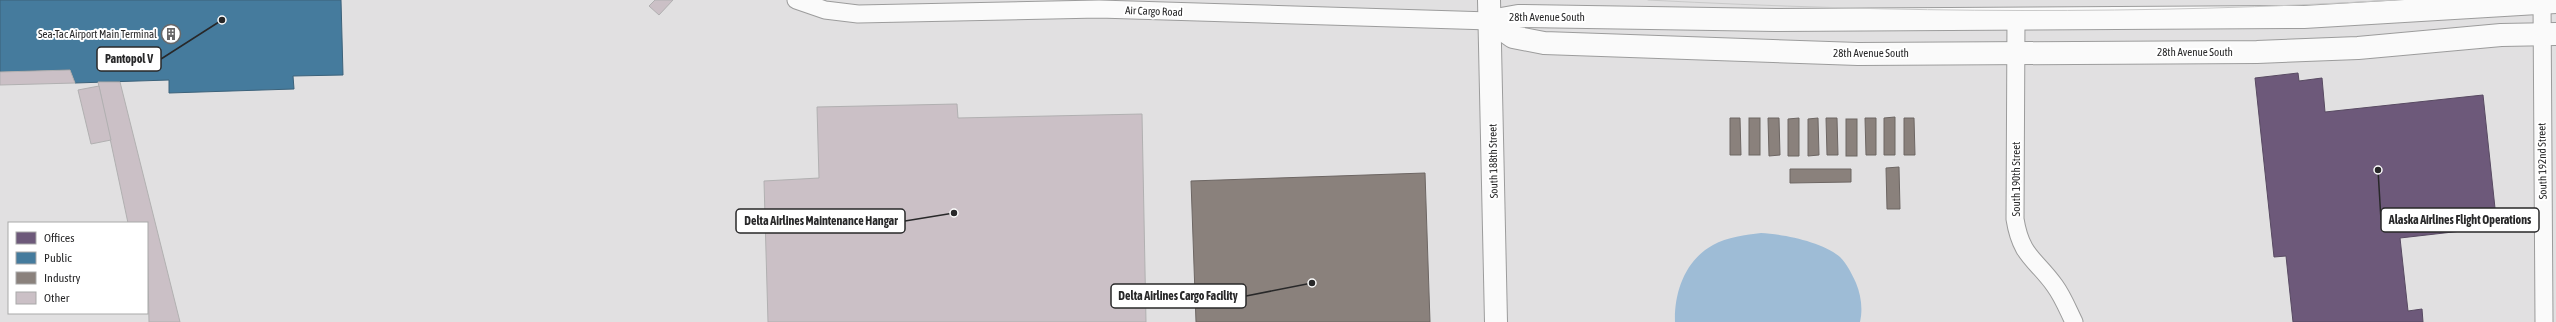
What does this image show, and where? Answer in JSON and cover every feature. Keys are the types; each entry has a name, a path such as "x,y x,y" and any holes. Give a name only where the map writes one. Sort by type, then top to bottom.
{"main road":[{"name":"28th Avenue South","path":"1490,11 1518,16 1760,20 2304,17 2546,1"},
{"name":"28th Avenue South","path":"1490,11 1513,36 1544,43 1830,54 2334,50 2548,34"},
{"name":"South 188th Street","path":"1490,11 1496,322"}],"street":[{"name":"Air Cargo Road","path":"796,0 825,10 858,14 1091,9 1490,11"},
{"name":"South 192nd Street","path":"2544,322 2548,34 2546,1"},
{"name":"South 190th Street","path":"2016,18 2015,219 2018,235 2025,253 2055,286 2074,322"}],"water":[{"path":"1761,233 1791,237 1813,243 1824,247 1840,257 1849,269 1858,288 1861,307 1860,322 1675,322 1675,311 1679,289 1688,268 1695,259 1703,251 1718,242"}],"building: Offices":[{"path":"2298,73 2299,81 2322,78 2325,112 2483,95 2497,227 2400,238 2408,311 2422,309 2423,322 2293,322 2286,256 2274,257 2255,78"}],"building: Public":[{"name":"Sea-Tac Airport Main Terminal","path":"0,0 341,0 343,75 293,76 294,89 169,93 169,80 75,83 70,70 0,72"}],"building: Industry":[{"path":"1895,117 1895,155 1884,155 1884,118"},
{"path":"1730,118 1740,118 1741,155 1730,155"},
{"path":"1749,118 1760,118 1760,155 1749,155"},
{"path":"1768,118 1779,118 1780,155 1769,156"},
{"path":"1799,118 1799,156 1788,156 1788,119"},
{"path":"1818,118 1819,155 1808,156 1808,119"},
{"path":"1826,118 1837,118 1838,155 1827,155"},
{"path":"1865,118 1876,118 1876,155 1866,155"},
{"path":"1904,118 1914,118 1915,155 1904,155"},
{"path":"1846,119 1857,119 1857,156 1846,156"},
{"path":"1899,167 1900,209 1887,209 1886,168"},
{"path":"1790,169 1851,169 1851,182 1790,183"},
{"path":"1425,173 1430,322 1196,322 1191,181"}],"building: Other":[{"path":"655,0 673,0 659,15 649,6"},
{"path":"70,70 75,83 0,85 0,72"},
{"path":"98,82 120,82 180,322 149,322 148,222 128,222"},
{"path":"99,86 111,140 91,144 78,90"},
{"path":"957,104 958,118 1142,114 1146,322 768,322 764,181 819,178 817,107"}],"tram line":[{"path":"1648,0 1834,8 1928,10 2114,10 2208,8 2394,0"}],"place":[{"name":"Pantopol V","path":"222,20"},
{"name":"Sea-Tac Airport Main Terminal","path":"171,34"},
{"name":"Alaska Airlines Flight Operations","path":"2378,170"},
{"name":"Delta Airlines Maintenance Hangar","path":"954,213"},
{"name":"Delta Airlines Cargo Facility","path":"1312,283"}]}
